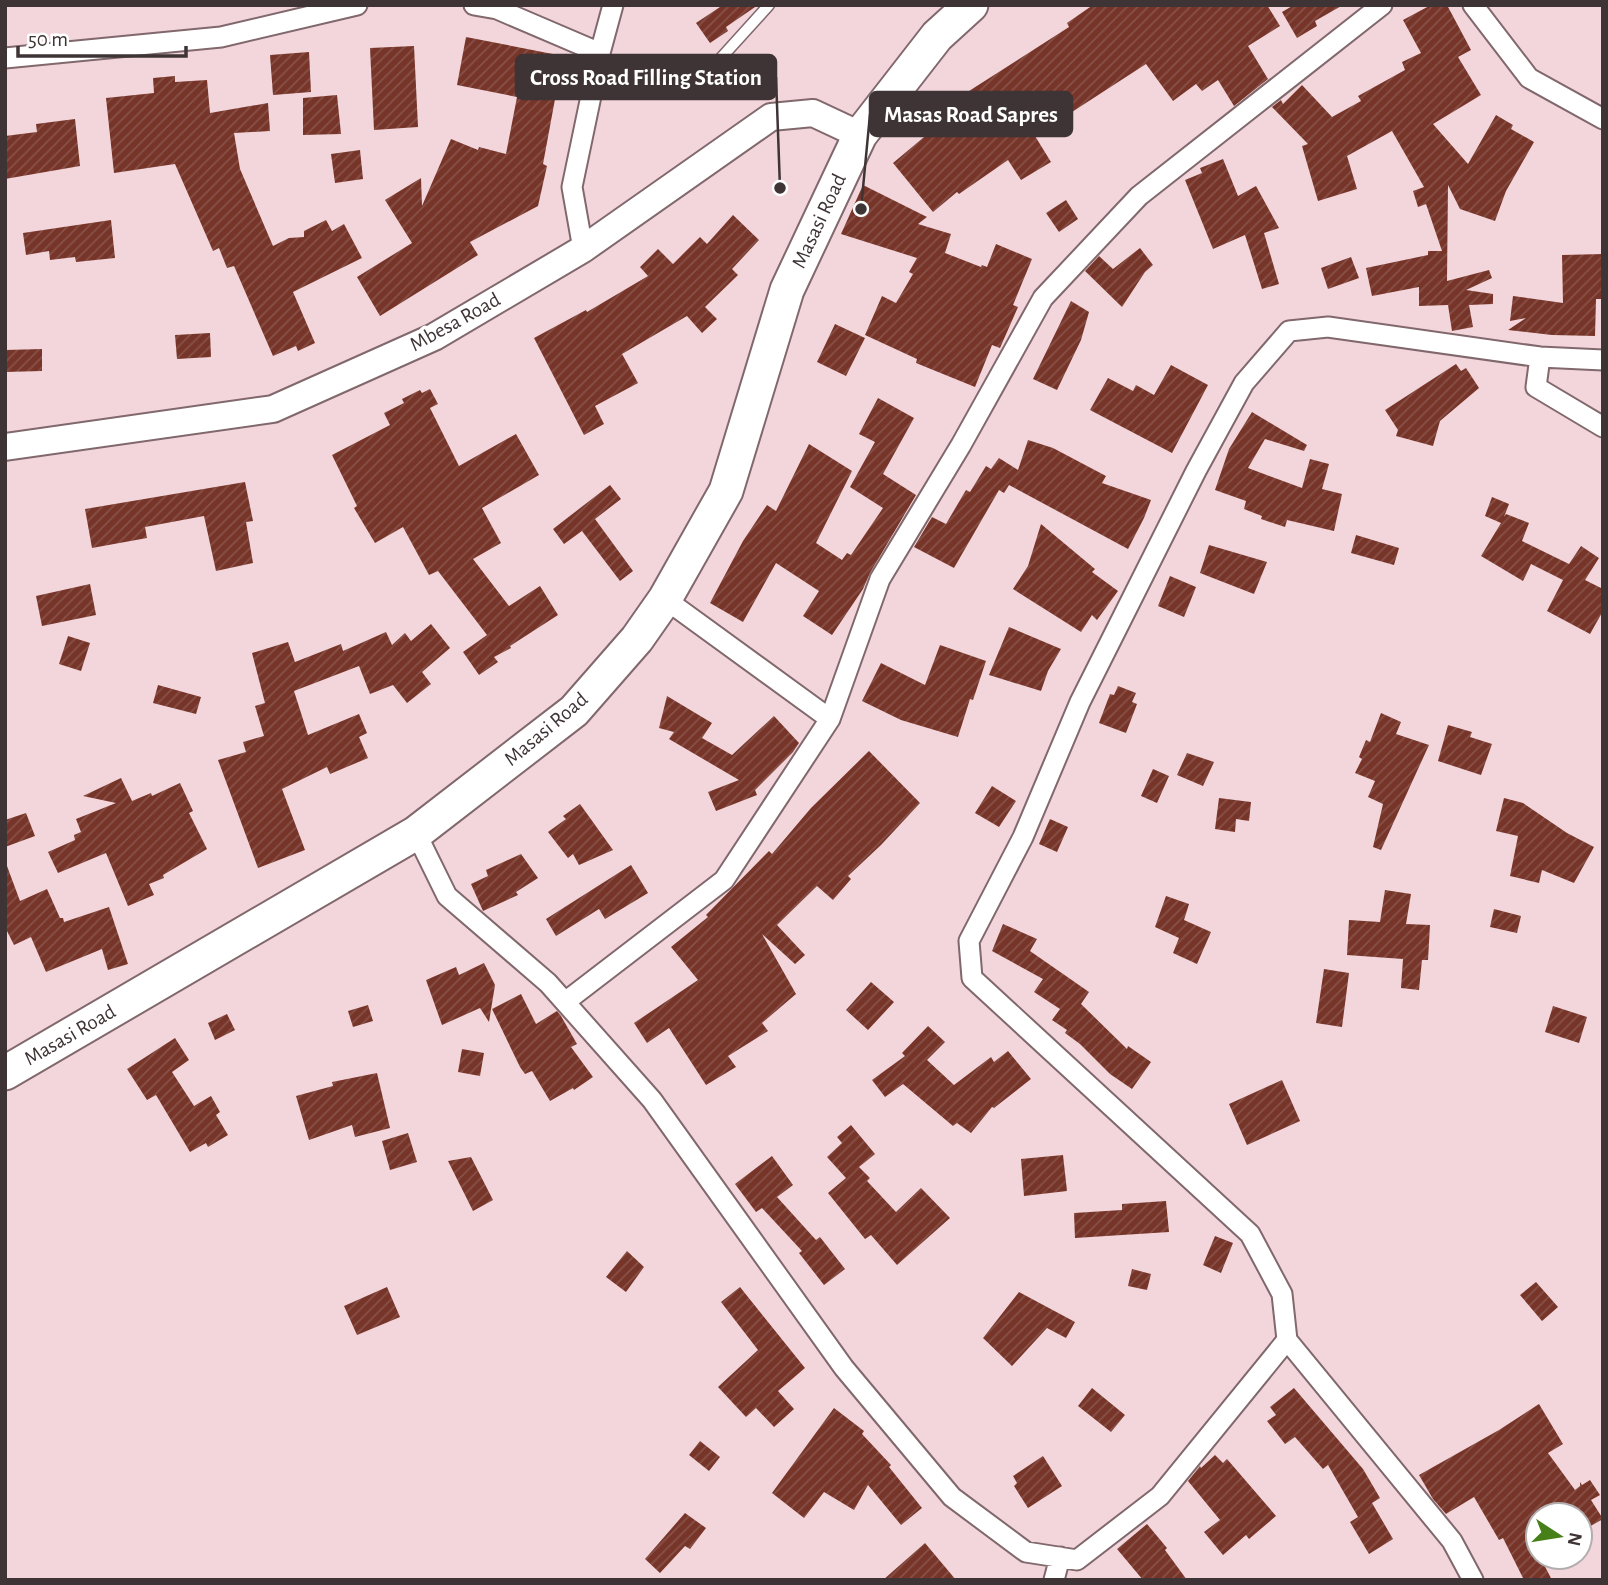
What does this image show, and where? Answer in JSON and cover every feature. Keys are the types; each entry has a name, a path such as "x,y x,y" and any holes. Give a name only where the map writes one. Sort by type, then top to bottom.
{"highway":[{"name":"Masasi Road","path":"5,1073 416,833 574,711 637,639 666,599 726,491 787,290 860,135 936,36 971,5"}],"main road":[{"name":"Mbesa Road","path":"5,447 272,409 434,337 583,249 771,117 813,113 860,135"}],"street":[{"path":"5,58 221,37 357,5"},
{"path":"474,5 497,9 600,53"},
{"path":"583,249 572,187 600,53 613,5"},
{"path":"565,1002 724,880 830,719 880,579 961,445 1043,298 1139,196 1382,5"},
{"path":"1473,5 1529,78 1603,119"},
{"path":"1474,1580 1452,1541 1287,1340 1282,1294 1250,1234 972,978 969,941 1023,837 1080,702 1196,471 1244,383 1289,331 1328,327 1540,358 1603,360"},
{"path":"1540,358 1536,387 1603,427"},
{"path":"666,599 830,719"},
{"path":"416,833 447,896 548,982 652,1100 845,1368 952,1497 1026,1552 1077,1560 1160,1496 1287,1340"},
{"path":"1054,1580 1060,1557"}],"lane":[{"path":"711,69 769,5"}],"building":[{"path":"723,5 758,5 726,27 728,31 710,43 696,23"},
{"path":"1093,5 1267,5 1280,26 1248,46 1268,79 1234,106 1218,80 1202,91 1196,84 1173,101 1146,64 1035,136 1051,162 1021,180 1008,160 959,194 957,192 933,212 893,163 936,127 932,121 972,95 969,91 1069,27 1067,23"},
{"path":"1294,5 1343,5 1315,21 1317,26 1297,38 1282,12"},
{"path":"1431,5 1447,5 1471,50 1458,57 1481,95 1433,124 1468,164 1496,115 1513,125 1511,129 1534,142 1506,191 1495,221 1460,209 1448,185 1447,281 1489,270 1492,278 1466,290 1493,294 1493,304 1469,305 1473,327 1452,331 1448,305 1419,306 1419,287 1372,296 1366,268 1428,255 1428,251 1442,251 1426,204 1418,207 1413,191 1424,187 1392,131 1347,156 1357,189 1318,201 1302,146 1308,144 1272,107 1281,100 1283,104 1302,85 1332,117 1361,101 1358,96 1405,70 1402,62 1421,53 1403,20"},
{"path":"466,37 563,56 543,164 547,166 538,206 470,242 478,255 380,316 357,277 412,243 385,200 421,178 422,206 451,139 478,150 479,147 506,154 517,97 457,85"},
{"path":"414,46 418,127 374,130 370,48"},
{"path":"309,52 311,92 273,95 270,55"},
{"path":"175,76 175,82 207,80 210,113 268,103 270,131 234,133 240,169 273,246 289,238 304,237 304,231 326,220 332,231 344,224 362,258 293,292 315,343 298,351 296,346 273,356 234,266 227,268 219,248 213,251 175,164 114,173 106,98 154,93 153,78"},
{"path":"337,95 341,134 303,135 303,98"},
{"path":"75,119 80,166 5,179 5,136 37,132 36,124"},
{"path":"360,150 363,179 335,183 331,154"},
{"path":"1223,159 1238,196 1256,186 1279,228 1264,233 1279,284 1262,289 1245,235 1213,249 1185,180 1202,173 1200,168"},
{"path":"863,185 927,217 918,224 951,234 945,253 987,267 996,244 1032,259 1013,305 1018,307 1000,348 992,345 975,387 916,363 917,359 865,335 882,296 896,303 913,274 909,272 917,258 841,234"},
{"path":"1066,200 1078,219 1059,232 1046,213"},
{"path":"733,215 759,240 732,269 738,275 705,307 717,319 702,333 687,316 622,354 638,383 595,406 604,424 584,435 534,338 586,310 587,312 648,276 640,267 658,249 673,264 700,237 707,244"},
{"path":"111,220 115,258 76,262 75,257 50,260 49,251 26,255 23,233"},
{"path":"1140,248 1153,265 1145,272 1122,307 1085,271 1099,256 1113,269"},
{"path":"1603,254 1603,299 1596,299 1595,336 1508,330 1526,318 1510,321 1513,296 1563,303 1562,255"},
{"path":"1351,257 1359,278 1328,289 1321,268"},
{"path":"1071,301 1089,312 1081,340 1057,390 1033,379"},
{"path":"835,324 865,338 846,376 817,362"},
{"path":"210,333 211,357 177,359 175,335"},
{"path":"42,349 42,371 5,372 5,350"},
{"path":"1456,364 1461,371 1466,368 1479,388 1440,421 1433,446 1396,436 1398,430 1385,410"},
{"path":"1171,365 1208,385 1172,453 1090,410 1108,378 1133,391 1136,385 1154,395"},
{"path":"430,389 438,404 430,408 459,466 516,434 539,475 482,508 501,543 473,559 509,606 540,586 558,615 494,657 498,662 479,675 463,652 487,635 438,571 429,575 403,527 375,543 354,508 357,506 332,455 390,425 384,413 404,403 402,399 420,390 422,393"},
{"path":"878,398 914,418 883,474 916,495 863,589 832,635 803,616 819,591 776,563 743,622 710,603 743,541 767,505 776,511 809,444 852,471 816,543 842,560 847,553 851,555 883,508 850,487 875,442 859,434"},
{"path":"1252,412 1307,445 1304,451 1265,439 1248,468 1302,488 1310,459 1329,464 1322,489 1342,494 1334,531 1287,520 1285,527 1261,519 1262,516 1244,509 1246,501 1215,490 1229,449"},
{"path":"1028,440 1053,448 1106,476 1102,483 1151,500 1128,549 1009,485 1004,493 999,490 954,568 914,547 932,517 946,524 966,490 970,492 986,466 991,469 999,458 1018,470"},
{"path":"245,482 253,521 246,522 253,563 216,571 204,516 145,527 147,538 92,548 85,509"},
{"path":"610,485 621,499 595,519 633,571 620,581 582,531 564,544 553,529"},
{"path":"1492,497 1509,504 1504,517 1506,514 1529,523 1522,541 1569,564 1581,546 1599,558 1585,580 1603,589 1603,611 1590,634 1547,611 1563,580 1531,564 1523,581 1481,556 1501,523 1485,516"},
{"path":"1041,524 1095,569 1092,572 1118,591 1097,620 1092,615 1081,632 1013,589 1028,566"},
{"path":"1356,535 1399,548 1394,565 1351,553"},
{"path":"1209,545 1267,562 1254,594 1200,573"},
{"path":"1170,576 1196,587 1184,617 1158,606"},
{"path":"90,584 96,615 42,626 36,596"},
{"path":"431,624 450,648 422,672 431,684 407,703 393,685 370,694 359,666 294,691 308,735 359,714 367,733 359,737 368,758 330,774 327,767 282,789 305,850 258,868 218,760 246,752 243,742 264,736 255,706 265,703 252,653 288,642 295,662 341,644 343,651 386,632 392,645 405,633 411,641"},
{"path":"1009,627 1061,649 1048,671 1041,691 989,675"},
{"path":"68,636 90,643 81,671 59,664"},
{"path":"940,645 986,661 958,737 901,720 862,701 881,663 925,685"},
{"path":"158,685 201,697 196,714 153,703"},
{"path":"1118,686 1136,693 1132,702 1137,704 1126,733 1099,723 1110,694 1114,695"},
{"path":"667,696 712,723 702,738 732,755 774,716 799,743 755,790 757,795 716,811 708,792 739,780 669,739 674,732 659,728"},
{"path":"1381,713 1401,722 1396,734 1429,745 1381,850 1373,847 1383,804 1368,797 1375,781 1355,773 1362,759 1359,757 1366,740 1370,742"},
{"path":"1448,725 1472,732 1470,737 1492,744 1481,775 1438,761"},
{"path":"869,751 920,803 848,876 851,879 833,900 817,886 777,925 805,955 795,964 762,934 796,994 762,1023 768,1031 728,1056 736,1067 706,1085 669,1028 647,1043 634,1023 698,980 671,947 708,917 706,915 769,851 772,854 811,808"},
{"path":"1187,753 1214,762 1203,786 1177,775"},
{"path":"1153,769 1169,776 1157,803 1141,796"},
{"path":"121,778 132,801 151,793 152,796 180,783 193,811 189,813 207,849 163,875 164,878 149,884 154,895 128,906 106,853 58,873 48,852 75,840 74,835 81,832 76,819 116,803 83,796"},
{"path":"992,786 1016,801 999,827 975,813"},
{"path":"1219,798 1251,802 1249,821 1236,819 1235,832 1215,829"},
{"path":"1504,798 1523,803 1567,833 1594,847 1574,883 1542,870 1539,883 1510,876 1518,836 1496,831"},
{"path":"580,804 613,850 579,865 573,854 568,858 548,832 566,819 563,816"},
{"path":"26,813 35,836 5,847 5,820"},
{"path":"1050,819 1068,827 1057,852 1039,844"},
{"path":"521,854 538,878 516,892 518,895 483,911 471,884 488,876 486,870"},
{"path":"631,865 648,893 605,919 599,909 556,936 546,919"},
{"path":"7,866 20,901 47,889 64,922 109,907 128,964 108,970 102,949 46,972 31,937 14,945 5,927"},
{"path":"1385,890 1411,894 1406,924 1430,925 1428,960 1422,960 1419,990 1401,988 1403,959 1347,955 1349,920 1380,922"},
{"path":"1166,896 1189,904 1184,920 1211,932 1197,964 1173,953 1179,938 1155,927"},
{"path":"1494,909 1521,916 1517,933 1490,927"},
{"path":"1003,924 1037,939 1030,951 1089,992 1081,1004 1127,1049 1128,1046 1151,1062 1132,1089 1110,1074 1065,1033 1067,1030 1052,1020 1060,1009 1034,992 1043,979 992,951"},
{"path":"484,963 495,985 489,1022 480,1008 442,1025 426,980 456,967 459,975"},
{"path":"1324,969 1349,973 1342,1027 1316,1023"},
{"path":"871,982 894,1002 868,1030 846,1010"},
{"path":"521,994 536,1024 557,1011 577,1044 571,1047 593,1077 550,1101 532,1071 525,1074 520,1067 492,1009"},
{"path":"368,1005 373,1021 353,1027 348,1011"},
{"path":"1553,1006 1587,1017 1579,1043 1545,1032"},
{"path":"227,1014 235,1030 215,1040 208,1023"},
{"path":"928,1026 945,1042 927,1060 954,1085 991,1057 994,1062 1008,1051 1031,1079 992,1107 971,1133 957,1123 953,1126 903,1084 885,1097 872,1080 905,1056 902,1053"},
{"path":"175,1038 189,1060 172,1072 194,1106 211,1096 220,1112 216,1115 228,1135 208,1147 206,1143 190,1152 156,1095 147,1100 127,1069"},
{"path":"462,1049 484,1053 480,1076 458,1072"},
{"path":"377,1073 390,1128 355,1137 352,1125 309,1140 296,1096 333,1086 332,1082"},
{"path":"1282,1080 1300,1121 1247,1145 1229,1104"},
{"path":"851,1125 875,1154 859,1167 870,1178 867,1181 896,1212 921,1188 950,1218 897,1265 871,1235 865,1239 828,1193 846,1178 827,1157 842,1143 837,1137"},
{"path":"408,1133 417,1162 390,1170 382,1141"},
{"path":"1063,1155 1067,1191 1024,1196 1021,1159"},
{"path":"772,1156 793,1185 777,1197 816,1240 820,1237 845,1269 824,1285 799,1253 802,1251 762,1208 756,1212 735,1184"},
{"path":"471,1157 493,1200 473,1211 448,1161"},
{"path":"1166,1201 1169,1232 1075,1238 1074,1213 1122,1210 1122,1204"},
{"path":"1215,1236 1233,1243 1221,1273 1203,1265"},
{"path":"627,1251 644,1267 626,1292 606,1277"},
{"path":"1132,1269 1151,1274 1147,1290 1128,1286"},
{"path":"1536,1282 1558,1307 1542,1321 1520,1295"},
{"path":"387,1287 400,1317 357,1335 344,1306"},
{"path":"740,1287 805,1368 778,1391 794,1409 774,1427 756,1408 746,1417 718,1387 758,1350 721,1302"},
{"path":"1019,1292 1075,1322 1066,1338 1047,1328 1012,1366 983,1338"},
{"path":"1092,1388 1125,1415 1111,1432 1078,1406"},
{"path":"1294,1388 1363,1469 1380,1498 1372,1503 1393,1539 1369,1554 1350,1522 1358,1517 1328,1465 1323,1469 1295,1437 1285,1444 1267,1421 1276,1415 1270,1407"},
{"path":"1539,1404 1563,1444 1548,1453 1575,1490 1580,1486 1580,1482 1582,1485 1590,1480 1600,1495 1592,1501 1524,1501 1524,1571 1547,1571 1552,1580 1524,1580 1503,1538 1499,1540 1474,1497 1446,1514 1433,1499 1419,1475"},
{"path":"834,1408 864,1431 862,1434 891,1465 889,1467 922,1508 901,1525 868,1485 854,1510 824,1492 804,1518 772,1493"},
{"path":"700,1441 720,1457 709,1471 689,1455"},
{"path":"1215,1455 1223,1463 1227,1459 1276,1516 1249,1539 1246,1535 1223,1555 1204,1532 1220,1520 1188,1481 1200,1466 1201,1468"},
{"path":"1043,1456 1062,1486 1028,1508 1014,1486 1017,1483 1013,1476"},
{"path":"1594,1505 1603,1519 1594,1524"},
{"path":"685,1513 706,1528 690,1549 685,1546 660,1573 645,1559"},
{"path":"1147,1524 1167,1548 1165,1550 1187,1580 1143,1580 1117,1549"},
{"path":"925,1543 956,1580 883,1580"}],"place":[{"name":"Cross Road Filling Station","path":"780,188"},
{"name":"Masas Road Sapres","path":"861,209"}]}
